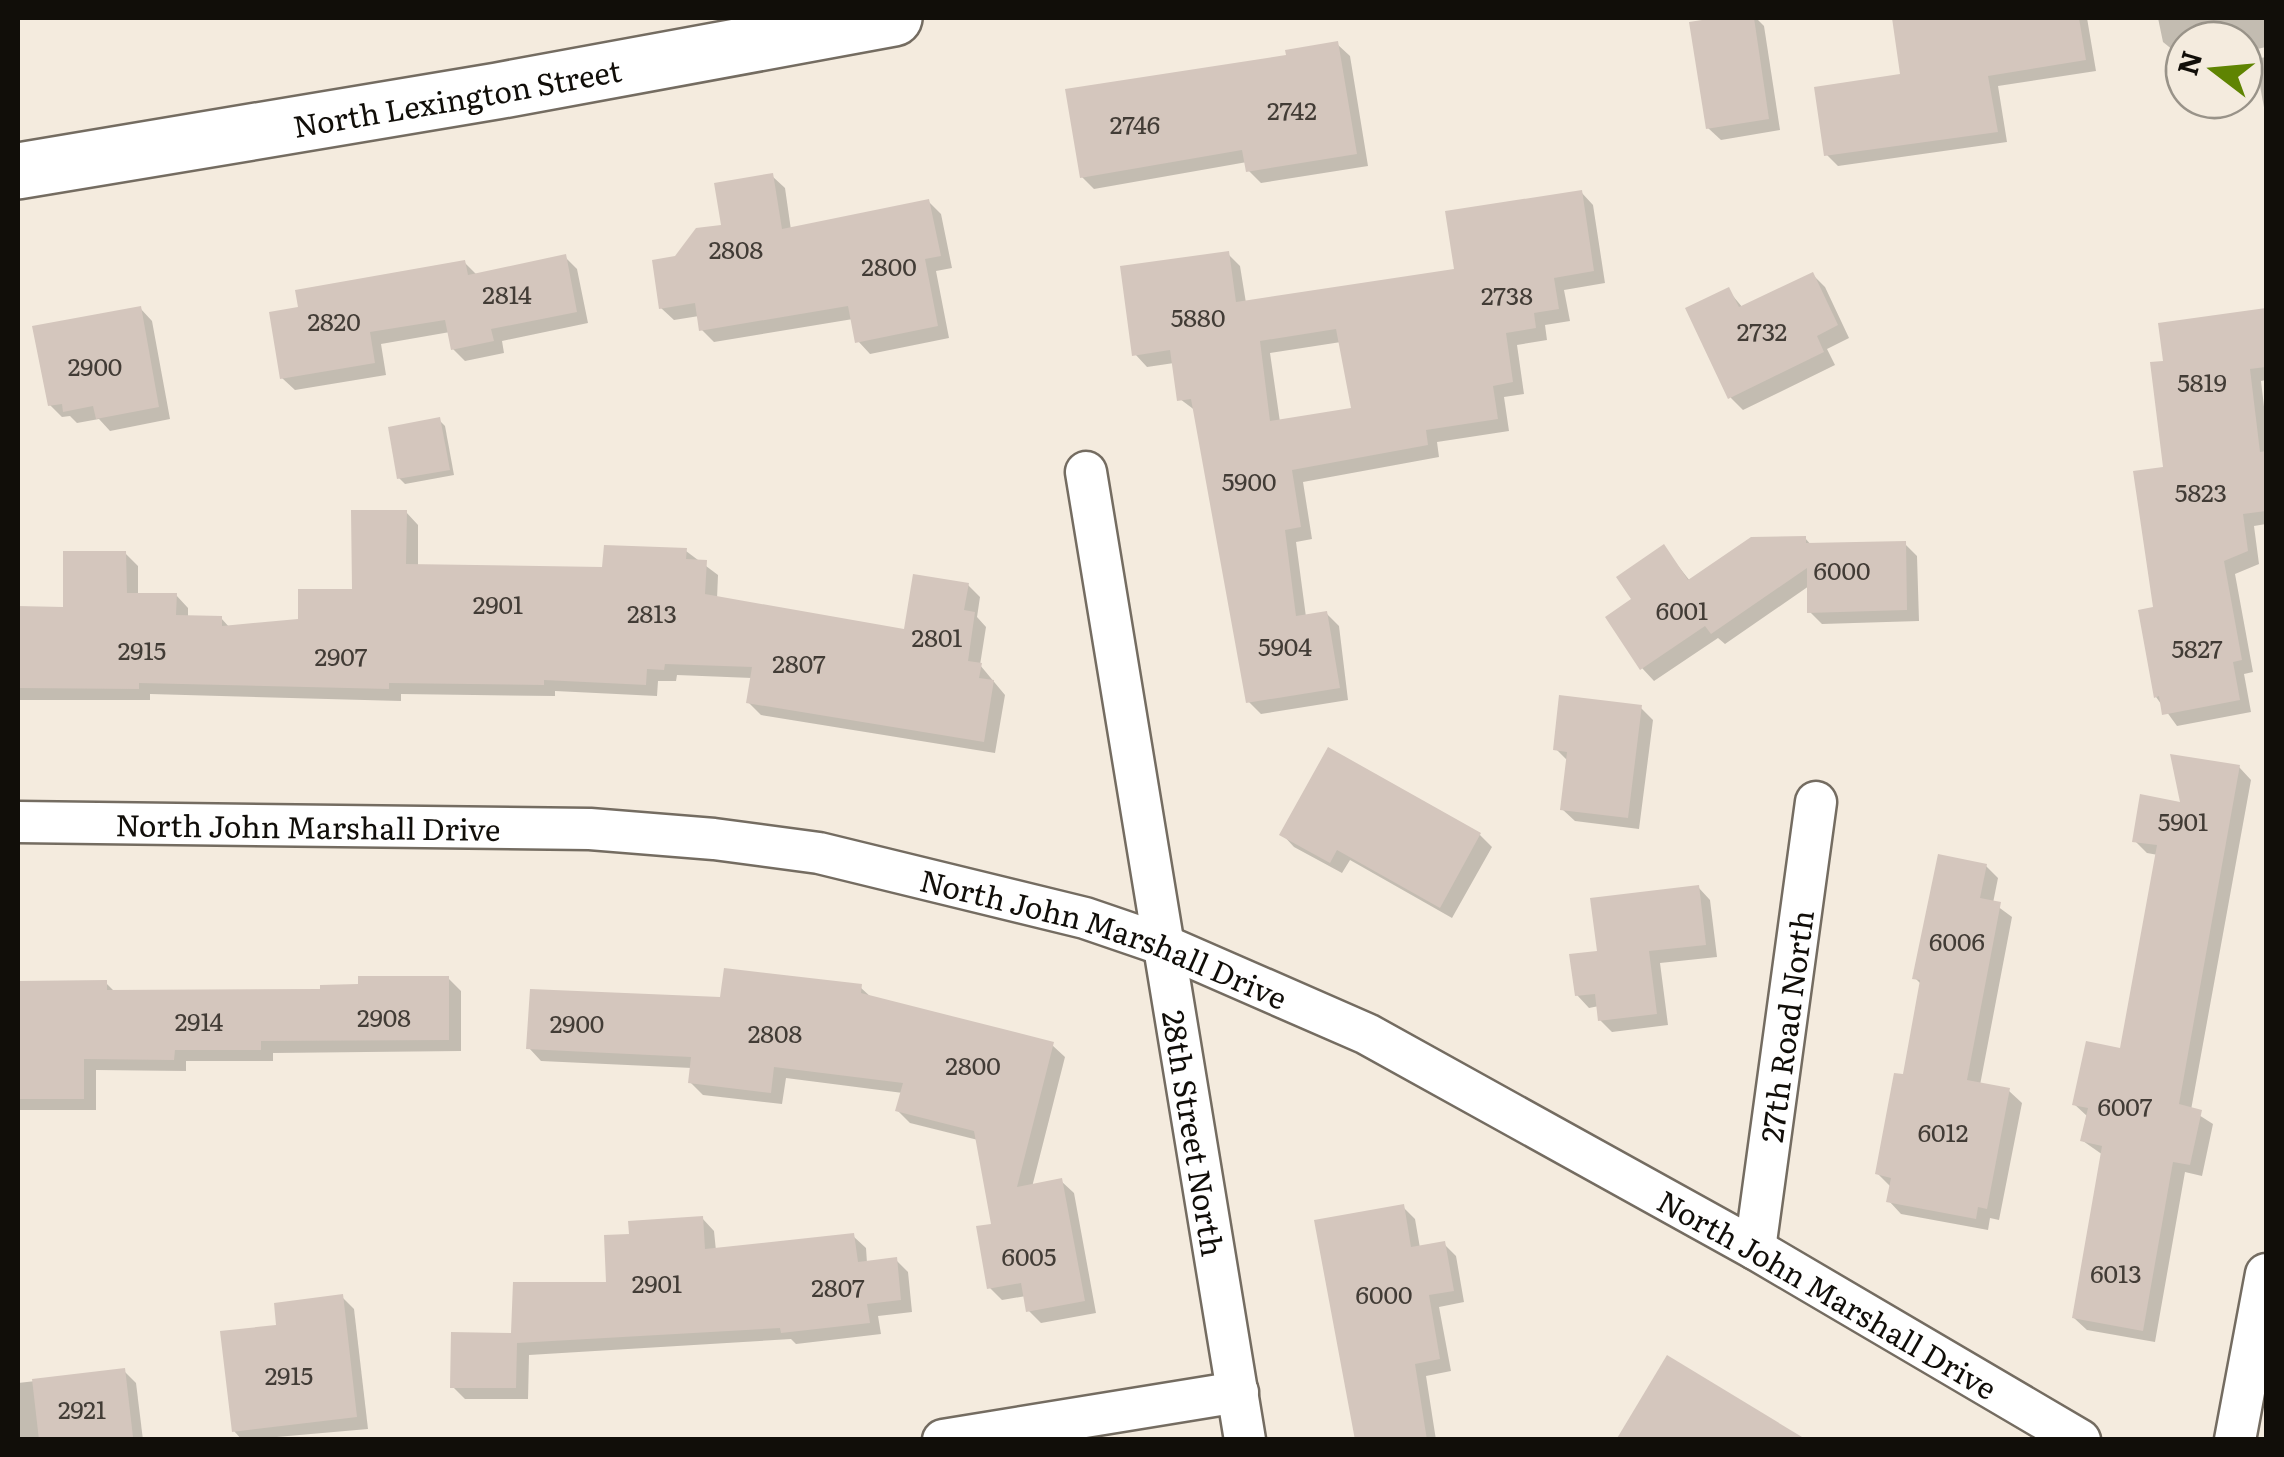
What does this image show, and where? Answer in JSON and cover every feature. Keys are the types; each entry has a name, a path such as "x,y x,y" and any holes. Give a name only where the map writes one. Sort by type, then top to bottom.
{"street":[{"name":"North Lexington Street","path":"18,172 497,91 894,18"},
{"name":"28th Street North","path":"1086,472 1246,1440"},
{"name":"27th Road North","path":"1755,1250 1816,802"},
{"name":"North John Marshall Drive","path":"18,822 590,829 714,839 819,853 913,873 1085,918 1161,944 1366,1034 1755,1250 2080,1440"},
{"path":"2235,1440 2266,1274"},
{"path":"943,1440 1238,1392"}],"building":[{"path":"1754,18 1769,119 1706,129 1689,22"},
{"path":"1892,18 2079,18 2086,60 1988,76 1998,132 1824,156 1814,87 1900,74"},
{"path":"1338,41 1357,154 1246,172 1242,150 1080,178 1065,89 1286,55 1285,50"},
{"path":"773,173 782,229 929,199 941,256 925,259 938,326 855,343 848,306 699,331 695,303 659,309 652,260 675,256 696,228 721,225 714,183"},
{"path":"1582,190 1594,271 1554,278 1559,309 1534,313 1536,328 1506,333 1513,382 1493,386 1498,419 1426,430 1428,445 1292,470 1301,527 1285,530 1296,616 1327,611 1340,688 1246,703 1191,399 1177,401 1170,350 1132,356 1120,266 1229,251 1236,302 1454,269 1445,211","holes":["1336,329 1351,408 1270,421 1260,341"]},
{"path":"566,254 577,312 491,329 494,341 451,350 445,320 370,332 375,363 280,379 269,312 298,307 295,290 465,260 468,275"},
{"path":"1813,272 1838,325 1817,336 1824,352 1728,399 1685,308 1729,287 1739,307"},
{"path":"141,306 159,407 96,419 93,406 63,412 62,404 48,406 32,326"},
{"path":"2266,308 2266,367 2250,369 2260,452 2266,451 2266,511 2243,514 2248,551 2224,561 2242,660 2233,662 2240,700 2162,715 2159,696 2154,698 2138,610 2153,607 2133,471 2163,467 2150,362 2163,361 2158,323"},
{"path":"440,417 450,470 397,479 388,427"},
{"path":"351,510 407,510 406,564 602,567 604,545 687,548 686,559 707,560 705,594 904,629 913,574 969,583 964,610 975,612 968,661 982,663 979,678 994,680 984,742 746,703 752,667 665,664 664,670 647,669 646,685 544,680 544,685 389,683 389,689 139,683 139,689 18,688 18,606 63,607 63,551 126,551 127,593 177,593 176,615 222,616 222,626 298,619 298,589 352,589"},
{"path":"1806,536 1806,543 1906,541 1907,610 1807,613 1807,568 1711,634 1705,626 1640,670 1605,617 1631,599 1616,577 1664,544 1688,580 1751,537"},
{"path":"1559,695 1642,705 1628,818 1560,810 1567,752 1553,750"},
{"path":"1328,747 1481,833 1440,908 1337,850 1330,863 1279,835"},
{"path":"2170,754 2240,765 2179,1104 2202,1110 2190,1165 2173,1162 2143,1331 2072,1318 2102,1146 2080,1141 2088,1108 2072,1105 2086,1041 2120,1048 2157,845 2132,842 2140,794 2180,802"},
{"path":"1938,854 1987,864 1980,898 2001,902 1967,1080 2010,1088 1987,1209 1978,1207 1976,1219 1886,1202 1891,1178 1875,1174 1894,1073 1903,1074 1920,980 1912,979"},
{"path":"1699,885 1706,945 1649,951 1657,1014 1598,1021 1595,994 1575,996 1569,954 1597,951 1590,898"},
{"path":"724,968 862,984 861,993 1054,1042 1017,1187 1062,1178 1085,1301 1026,1312 1021,1283 987,1289 976,1226 991,1224 974,1131 895,1111 903,1083 774,1067 771,1093 688,1083 691,1057 526,1049 530,989 720,997"},
{"path":"358,976 449,976 449,1040 261,1041 261,1050 175,1050 174,1060 84,1059 84,1099 18,1099 18,981 107,980 107,990 320,989 320,985 358,984"},
{"path":"1404,1204 1411,1247 1445,1241 1454,1291 1429,1295 1440,1359 1415,1364 1427,1440 1355,1440 1314,1220"},
{"path":"703,1216 705,1249 854,1233 858,1262 897,1257 901,1300 867,1304 870,1323 781,1333 780,1328 517,1343 516,1388 450,1388 451,1332 511,1333 513,1282 606,1282 604,1235 629,1234 628,1221"},
{"path":"343,1294 357,1417 232,1432 220,1331 276,1325 274,1303"},
{"path":"1667,1355 1807,1440 1616,1440"},
{"path":"125,1368 133,1437 39,1440 32,1379"}]}
